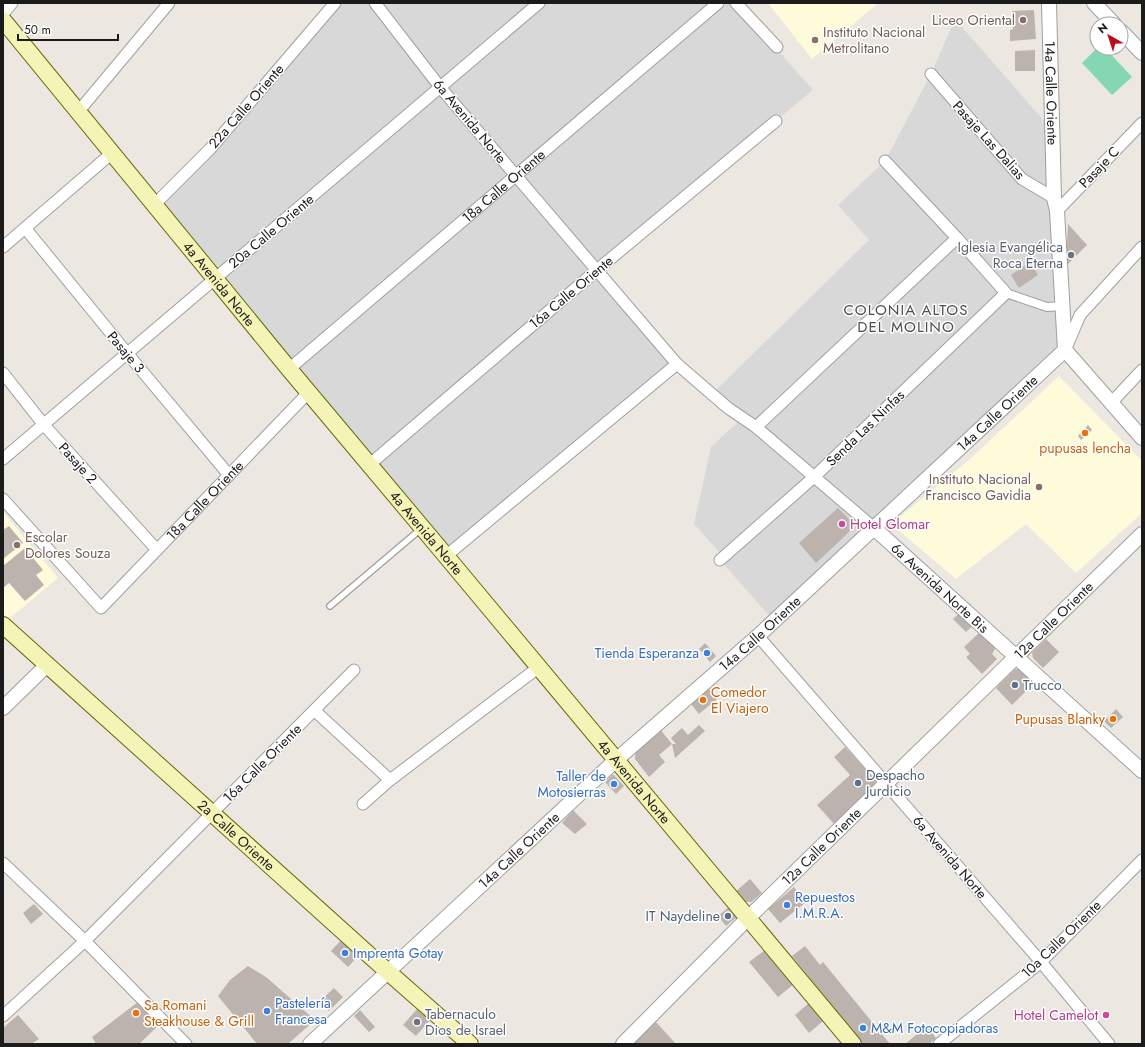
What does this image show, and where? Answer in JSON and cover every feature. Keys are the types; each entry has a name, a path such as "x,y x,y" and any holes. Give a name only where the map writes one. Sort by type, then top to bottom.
{"main road":[{"name":"4a Avenida Norte","path":"3,20 308,393 422,527 853,1044"},
{"name":"2a Calle Oriente","path":"3,625 387,972 470,1044"}],"street":[{"path":"3,14 12,3"},
{"path":"78,112 169,3"},
{"name":"22a Calle Oriente","path":"154,205 210,149 335,3"},
{"name":"6a Avenida Norte","path":"375,3 440,87 677,364"},
{"name":"20a Calle Oriente","path":"3,459 539,3"},
{"name":"18a Calle Oriente","path":"289,370 718,3"},
{"path":"736,3 777,47"},
{"name":"14a Calle Oriente","path":"1049,3 1056,204 1065,350"},
{"path":"1094,3 1106,16"},
{"path":"1129,39 1142,53"},
{"name":"Pasaje Las Dalias","path":"931,74 1022,179 1056,204"},
{"name":"16a Calle Oriente","path":"369,465 597,270 776,121"},
{"name":"Pasaje C","path":"1056,204 1142,123"},
{"path":"3,247 112,153"},
{"path":"885,161 1006,293 1048,307 1062,306"},
{"name":"Pasaje 3","path":"25,228 229,475"},
{"path":"756,427 957,238"},
{"name":"14a Calle Oriente","path":"310,1044 616,760 758,636 1065,350 1080,315 1142,247"},
{"name":"Senda Las Ninfas","path":"720,560 814,477 1006,293"},
{"path":"1065,350 1142,438"},
{"path":"446,556 677,364"},
{"name":"6a Avenida Norte Bis","path":"677,364 728,408 756,427 874,528 1142,770"},
{"path":"1112,403 1142,370"},
{"name":"Pasaje 2","path":"3,373 44,425 157,550"},
{"name":"18a Calle Oriente","path":"3,499 101,608 308,393"},
{"name":"12a Calle Oriente","path":"623,1044 748,918 1142,534"},
{"name":"6a Avenida Norte","path":"758,636 1041,962 1109,1044"},
{"path":"3,708 47,665"},
{"path":"363,804 390,780 537,665"},
{"name":"16a Calle Oriente","path":"3,1016 85,941 315,711 354,670"},
{"path":"315,711 390,780"},
{"name":"10a Calle Oriente","path":"939,1044 1041,962 1142,860"},
{"path":"3,863 85,941 186,1044"}],"lane":[{"path":"330,606 422,527"}],"shaded area":[{"path":"335,3 736,3 813,90 597,269 677,363 446,556 154,205"},
{"name":"Instituto Nacional Metrolitano","path":"768,3 878,3 812,59"},
{"path":"955,19 1052,130 1065,350 774,621 720,560 723,556 694,524 711,447 742,418 713,393 869,240 838,205 885,161 931,74"},
{"name":"Instituto Nacional Francisco Gavidia","path":"1059,376 1142,461 1142,513 1076,573 1026,524 956,579 891,524 969,460"},
{"name":"Escolar Dolores Souza","path":"3,512 58,578 9,619 3,613"}],"green space":[{"path":"1089,56 1112,56 1132,77 1112,95 1082,63"}],"building":[{"name":"Liceo Oriental","path":"1034,10 1036,39 1010,41 1010,30 1013,29 1012,11"},
{"path":"1035,50 1035,71 1015,71 1015,51"},
{"name":"Iglesia Evangélica Roca Eterna","path":"1068,224 1087,245 1066,266"},
{"path":"1030,262 1038,275 1019,288 1011,275"},
{"name":"pupusas lencha","path":"1088,425 1092,430 1081,440 1078,436"},
{"path":"838,508 851,521 853,527 816,563 799,543"},
{"path":"9,526 23,543 3,559 3,530"},
{"path":"25,548 43,570 36,575 44,585 25,601 9,583 3,588 3,566"},
{"path":"961,612 974,625 966,632 953,619"},
{"path":"981,631 993,644 995,649 992,654 997,659 982,674 966,657 970,654 964,647"},
{"path":"1046,639 1059,652 1043,668 1033,658 1032,653"},
{"name":"Tienda Esperanza","path":"705,643 716,656 710,662 699,649"},
{"name":"Trucco","path":"1015,669 1021,669 1035,682 1012,705 996,688"},
{"name":"Comedor El Viajero","path":"707,686 717,699 699,714 688,700"},
{"name":"Pupusas Blanky","path":"1116,709 1123,717 1111,728 1104,721"},
{"path":"699,725 705,731 675,758 672,744 676,744 671,738 682,728 688,735"},
{"path":"659,728 672,744 659,755 665,762 649,777 635,759 636,749"},
{"name":"Despacho Jurdicio","path":"845,747 875,780 875,787 834,824 817,805 850,775 834,757"},
{"name":"Taller de Motosierras","path":"613,774 624,786 616,794 605,782"},
{"path":"573,810 587,824 575,834 562,823"},
{"path":"750,879 762,893 751,902 745,902 735,892"},
{"name":"Repuestos I.M.R.A.","path":"794,887 806,902 780,923 768,909"},
{"path":"34,904 43,914 31,924 23,913"},
{"name":"IT Naydeline","path":"730,906 738,916 726,926 718,916"},
{"name":"Imprenta Gotay","path":"342,939 359,955 348,967 331,951"},
{"path":"805,946 820,965 823,962 890,1044 863,1044 792,956"},
{"path":"765,950 794,984 778,997 749,962"},
{"name":"Pastelería Francesa","path":"248,966 266,977 315,1020 288,1044 257,1044 218,996 230,980"},
{"path":"334,988 343,997 329,1011 320,1001"},
{"name":"Sa Romani Steakhouse & Grill","path":"138,1002 159,1025 139,1044 96,1044 92,1037"},
{"path":"809,1003 823,1021 809,1033 795,1015"},
{"name":"Tabernaculo Dios de Israel","path":"418,1008 431,1019 416,1036 403,1025"},
{"path":"360,1010 375,1027 369,1032 354,1016"},
{"path":"18,1015 39,1039 31,1044 3,1044 3,1028"},
{"path":"656,1022 676,1044 632,1044"},
{"path":"927,1026 936,1038 929,1044 905,1044"}],"place":[{"name":"Liceo Oriental","path":"1023,20"},
{"name":"Instituto Nacional Metrolitano","path":"815,40"},
{"name":"Iglesia Evangélica Roca Eterna","path":"1071,255"},
{"name":"pupusas lencha","path":"1085,433"},
{"name":"Instituto Nacional Francisco Gavidia","path":"1039,487"},
{"name":"Hotel Glomar","path":"842,524"},
{"name":"Escolar Dolores Souza","path":"17,545"},
{"name":"Tienda Esperanza","path":"707,653"},
{"name":"Trucco","path":"1015,685"},
{"name":"Comedor El Viajero","path":"703,700"},
{"name":"Pupusas Blanky","path":"1113,719"},
{"name":"Despacho Jurdicio","path":"858,783"},
{"name":"Taller de Motosierras","path":"614,784"},
{"name":"Repuestos I.M.R.A.","path":"787,905"},
{"name":"IT Naydeline","path":"728,916"},
{"name":"Imprenta Gotay","path":"345,953"},
{"name":"Pastelería Francesa","path":"267,1011"},
{"name":"Sa Romani Steakhouse & Grill","path":"136,1013"},
{"name":"Hotel Camelot","path":"1106,1015"},
{"name":"Tabernaculo Dios de Israel","path":"417,1022"},
{"name":"M&M Fotocopiadoras","path":"863,1028"}],"district":[{"name":"COLONIA ALTOS DEL MOLINO","path":"906,318"}]}
